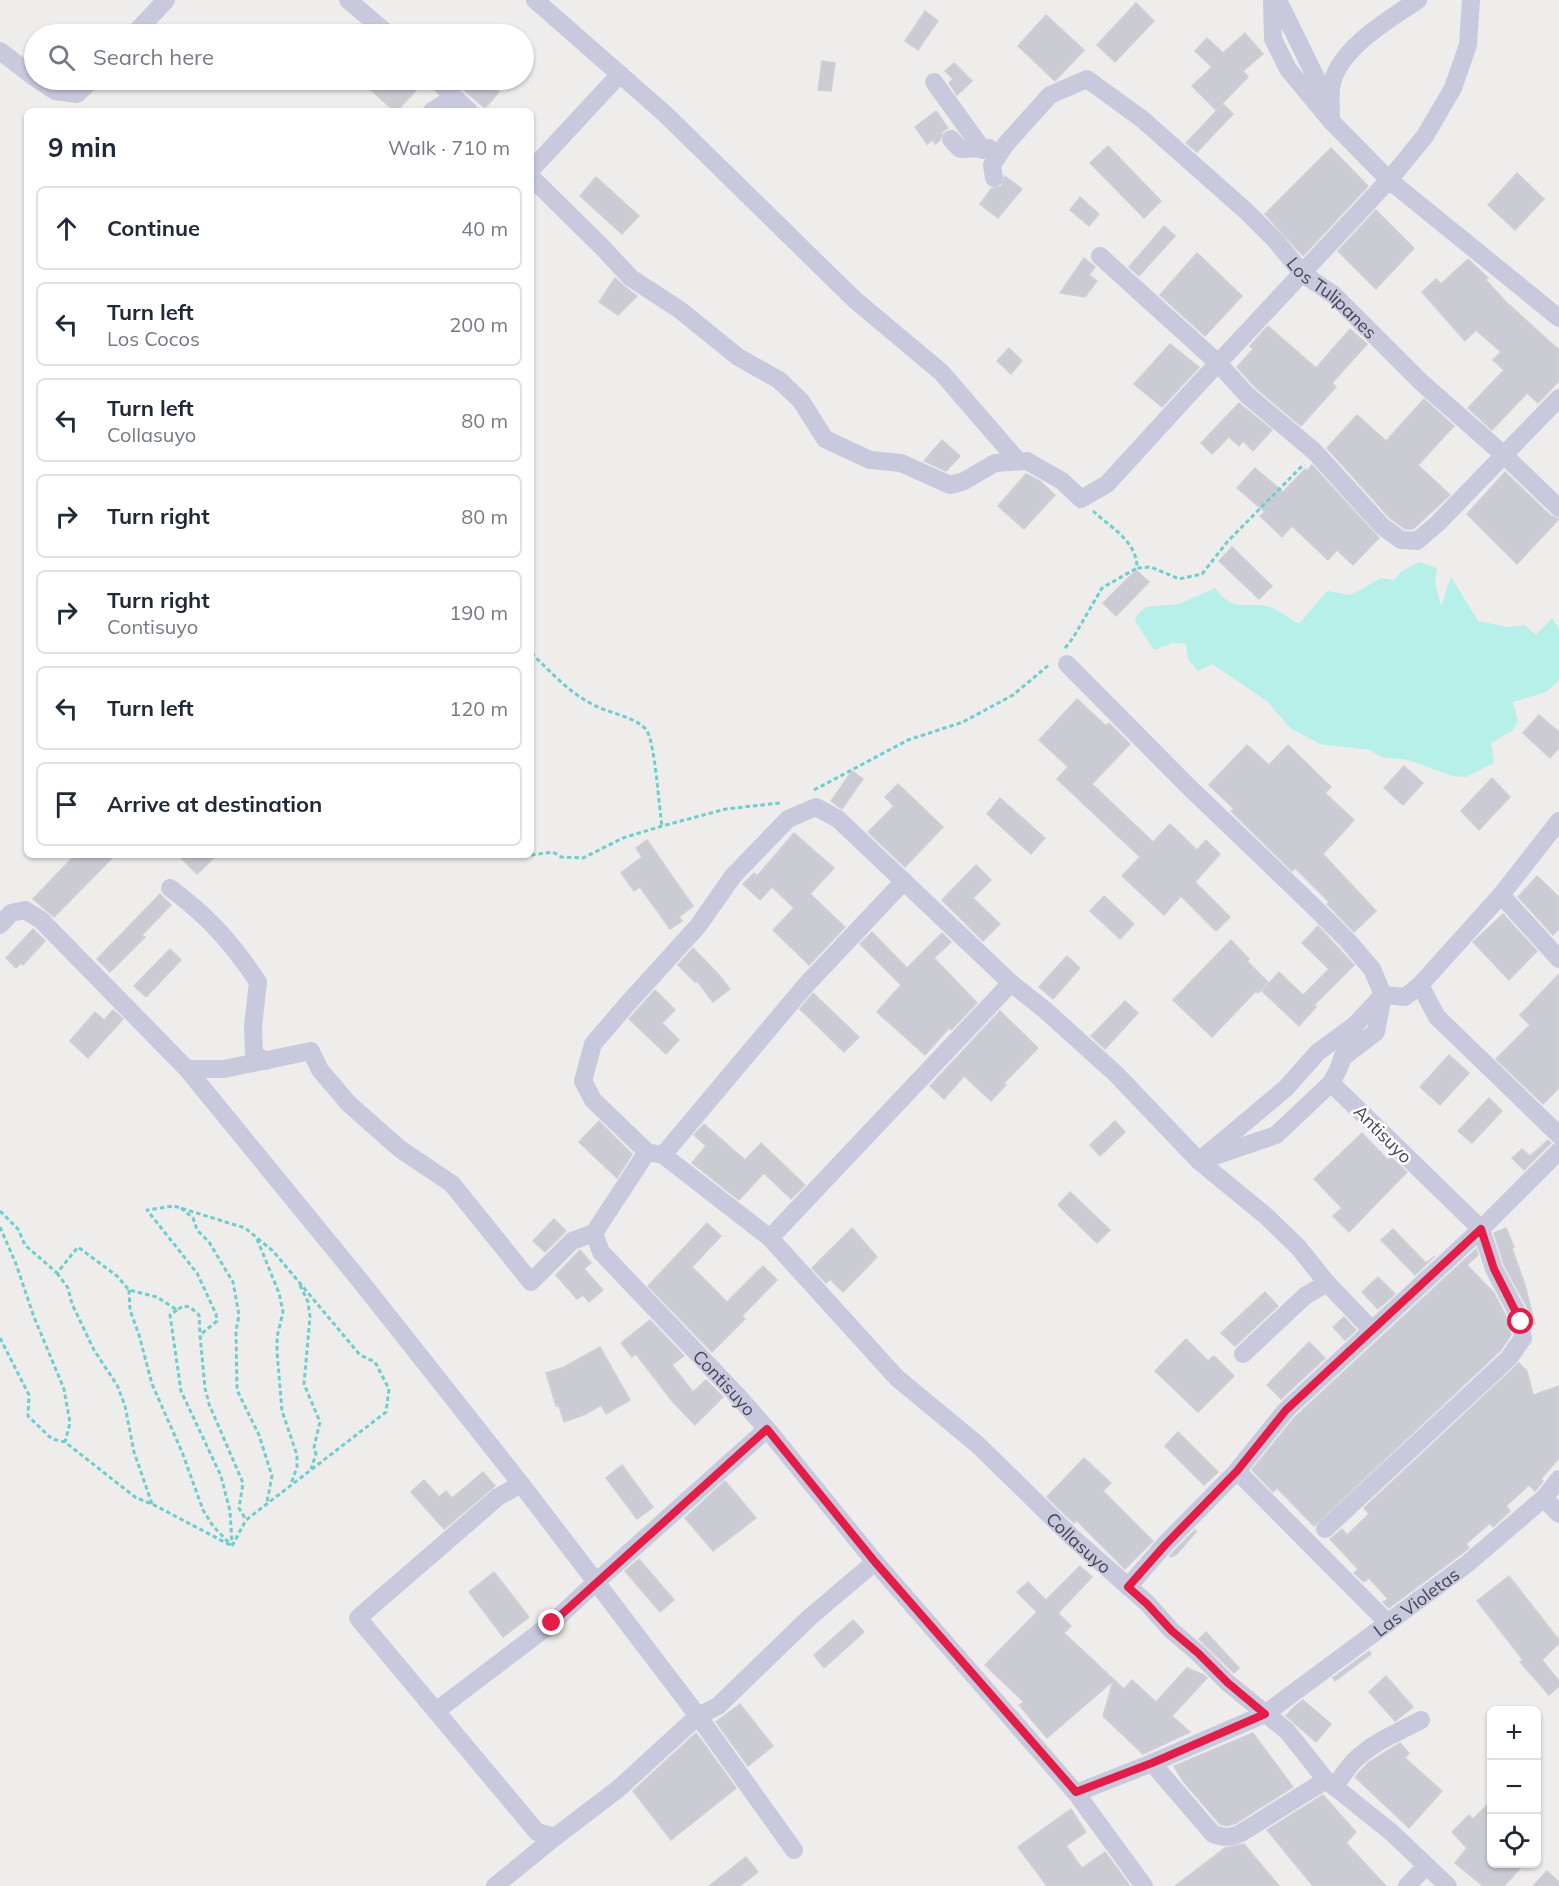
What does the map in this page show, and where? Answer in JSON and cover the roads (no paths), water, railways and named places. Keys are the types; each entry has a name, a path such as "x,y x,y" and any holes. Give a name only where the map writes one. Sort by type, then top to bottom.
{"street":[{"path":"143,24 166,0"},
{"path":"348,0 376,24"},
{"path":"535,0 695,143 855,300 941,372 1018,461"},
{"path":"1272,0 1273,39 1288,69 1331,121 1389,180 1559,318"},
{"path":"1278,0 1319,84 1331,121"},
{"path":"1331,121 1331,86 1341,62 1375,29 1418,0"},
{"path":"534,180 631,278 680,310 738,357 779,380 801,401 825,438 870,460 901,463 950,485 964,481 995,463 1027,461 1062,481 1081,499 1107,484 1389,180 1425,136 1453,88 1468,45 1470,0"},
{"path":"0,51 24,69"},
{"path":"534,167 620,74"},
{"name":"Los Tulipanes","path":"1006,144 1050,96 1087,79 1142,119 1246,212 1275,240 1303,274 1334,295 1421,382 1504,455 1559,508"},
{"path":"933,82 983,150"},
{"path":"54,90 77,94 81,90"},
{"path":"446,90 466,108"},
{"path":"437,108 454,98"},
{"path":"951,139 960,149 983,150 1006,144"},
{"path":"994,178 992,165 1006,144"},
{"path":"1100,256 1218,363 1248,395 1315,452 1382,526 1401,540 1417,541 1438,523 1559,398"},
{"path":"1061,659 1347,940 1372,969 1383,995 1376,1032 1342,1058"},
{"name":"Collasuyo","path":"904,880 838,819 816,807 788,819 733,876 698,926 593,1044 583,1081 593,1100 655,1153 770,1238 897,1378 978,1445 1073,1538 1147,1604 1172,1631 1228,1683 1287,1731 1330,1783 1391,1832 1448,1886"},
{"path":"1383,995 1405,997 1420,985 1501,895 1559,821"},
{"path":"187,1069 224,1069 311,1051 320,1070 349,1104 400,1149 452,1184 531,1282 572,1241 594,1233 655,1153 904,880 1011,983 1045,1010 1116,1074 1199,1161 1266,1216 1299,1248 1327,1283 1372,1330"},
{"path":"170,888 199,909 236,950 258,982 254,1054 266,1061"},
{"path":"1501,895 1559,959"},
{"path":"0,925 11,913 25,910 41,921 187,1069 362,1283 521,1484 698,1716 794,1850"},
{"path":"770,1238 1011,983"},
{"path":"1420,985 1437,1017 1559,1135"},
{"path":"1199,1161 1286,1088 1318,1052 1355,1024 1383,995"},
{"path":"1199,1161 1276,1135 1331,1083 1355,1024"},
{"name":"Antisuyo","path":"1331,1083 1481,1229"},
{"path":"1128,1587 1237,1471 1286,1410 1481,1229 1559,1151"},
{"path":"1325,1529 1464,1401 1520,1345 1523,1333 1521,1322 1494,1269 1481,1229"},
{"name":"Contisuyo","path":"594,1233 601,1252 767,1429 875,1562 1076,1792 1144,1886"},
{"path":"1243,1354 1305,1296 1327,1283"},
{"path":"436,1711 552,1623 767,1429"},
{"path":"1237,1471 1388,1623"},
{"name":"Las Violetas","path":"1076,1792 1152,1763 1265,1714 1467,1564 1544,1498 1559,1479"},
{"path":"521,1484 498,1497 358,1618 537,1832 555,1837"},
{"path":"1544,1498 1559,1514"},
{"path":"495,1886 618,1790 698,1716 718,1706 810,1617 875,1562"},
{"path":"1152,1763 1213,1834 1222,1838 1233,1837 1330,1783 1365,1752 1421,1720"},
{"path":"1407,1886 1426,1866"}]}
